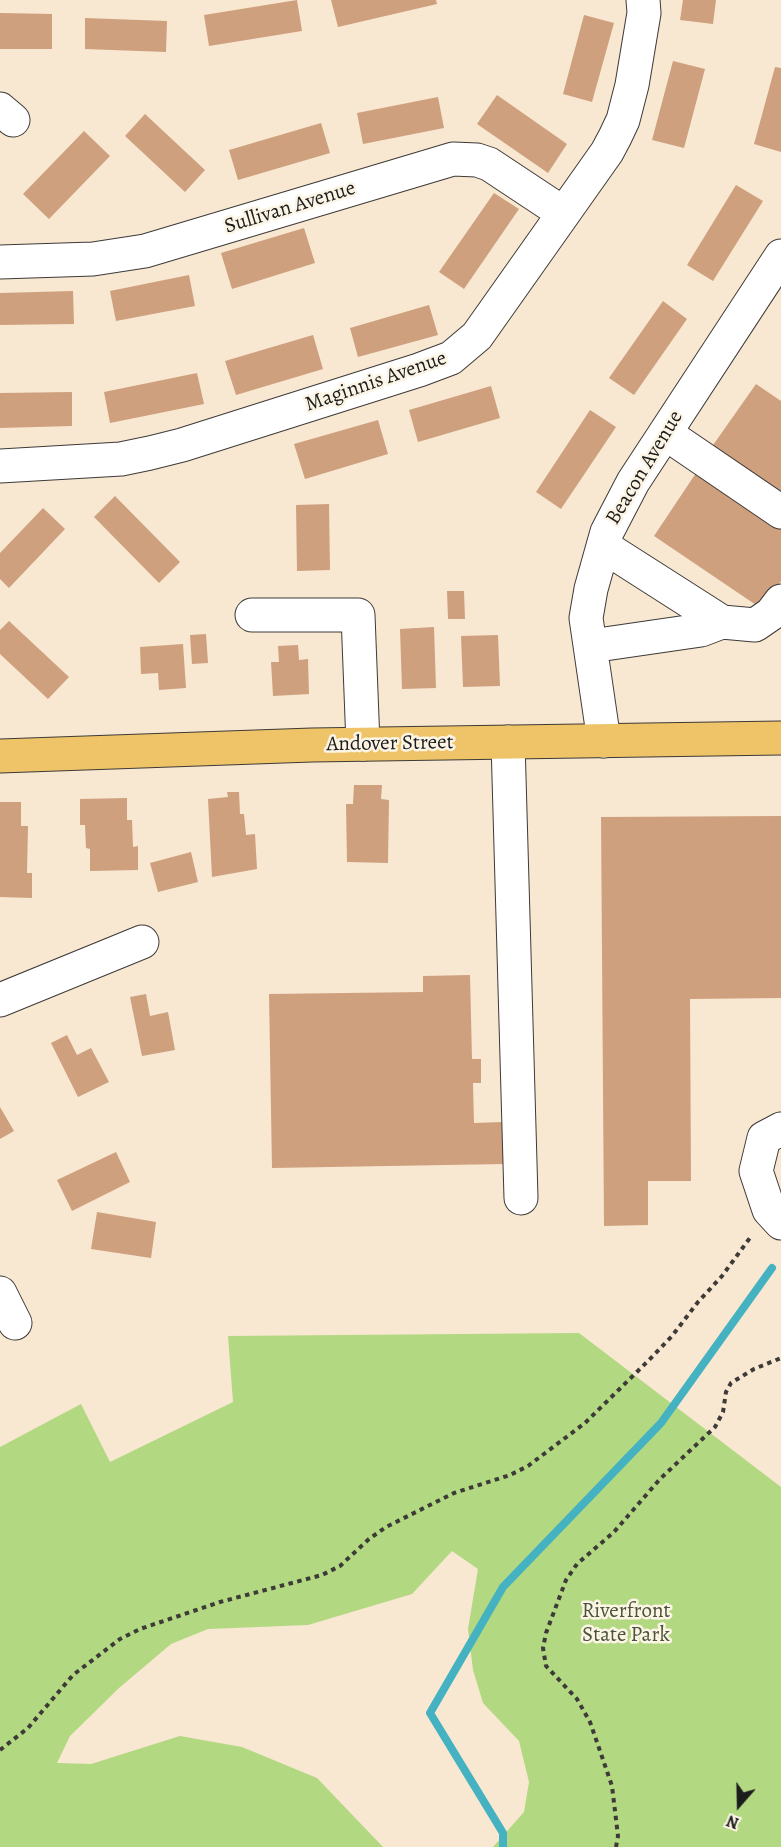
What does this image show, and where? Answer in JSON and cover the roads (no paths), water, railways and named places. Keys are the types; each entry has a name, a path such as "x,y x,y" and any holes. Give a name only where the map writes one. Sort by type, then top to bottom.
{"main road":[{"name":"Andover Street","path":"0,756 363,744 781,738"}],"street":[{"name":"Maginnis Avenue","path":"0,465 103,460 150,453 182,445 452,358 477,336 607,152 623,120 634,75 644,13 643,0"},
{"name":"Sullivan Avenue","path":"0,262 93,259 145,251 453,159 477,160 489,164 563,213"},
{"name":"Beacon Avenue","path":"604,741 586,618 591,589 607,532 633,482 781,256"},
{"path":"665,433 781,512"},
{"path":"603,546 722,622"},
{"path":"591,646 701,630 722,622 755,625 771,614 781,601"},
{"path":"252,615 358,615 363,744"},
{"path":"508,742 520,1198"},
{"path":"0,999 142,942"},
{"path":"775,1216 756,1171 764,1138 781,1129"},
{"path":"0,1293 15,1323"}],"waterway":[{"path":"503,1847 503,1833 430,1713 503,1587 661,1423 772,1268"}],"park label":[{"name":"Riverfront State Park","path":"626,1624"}]}
